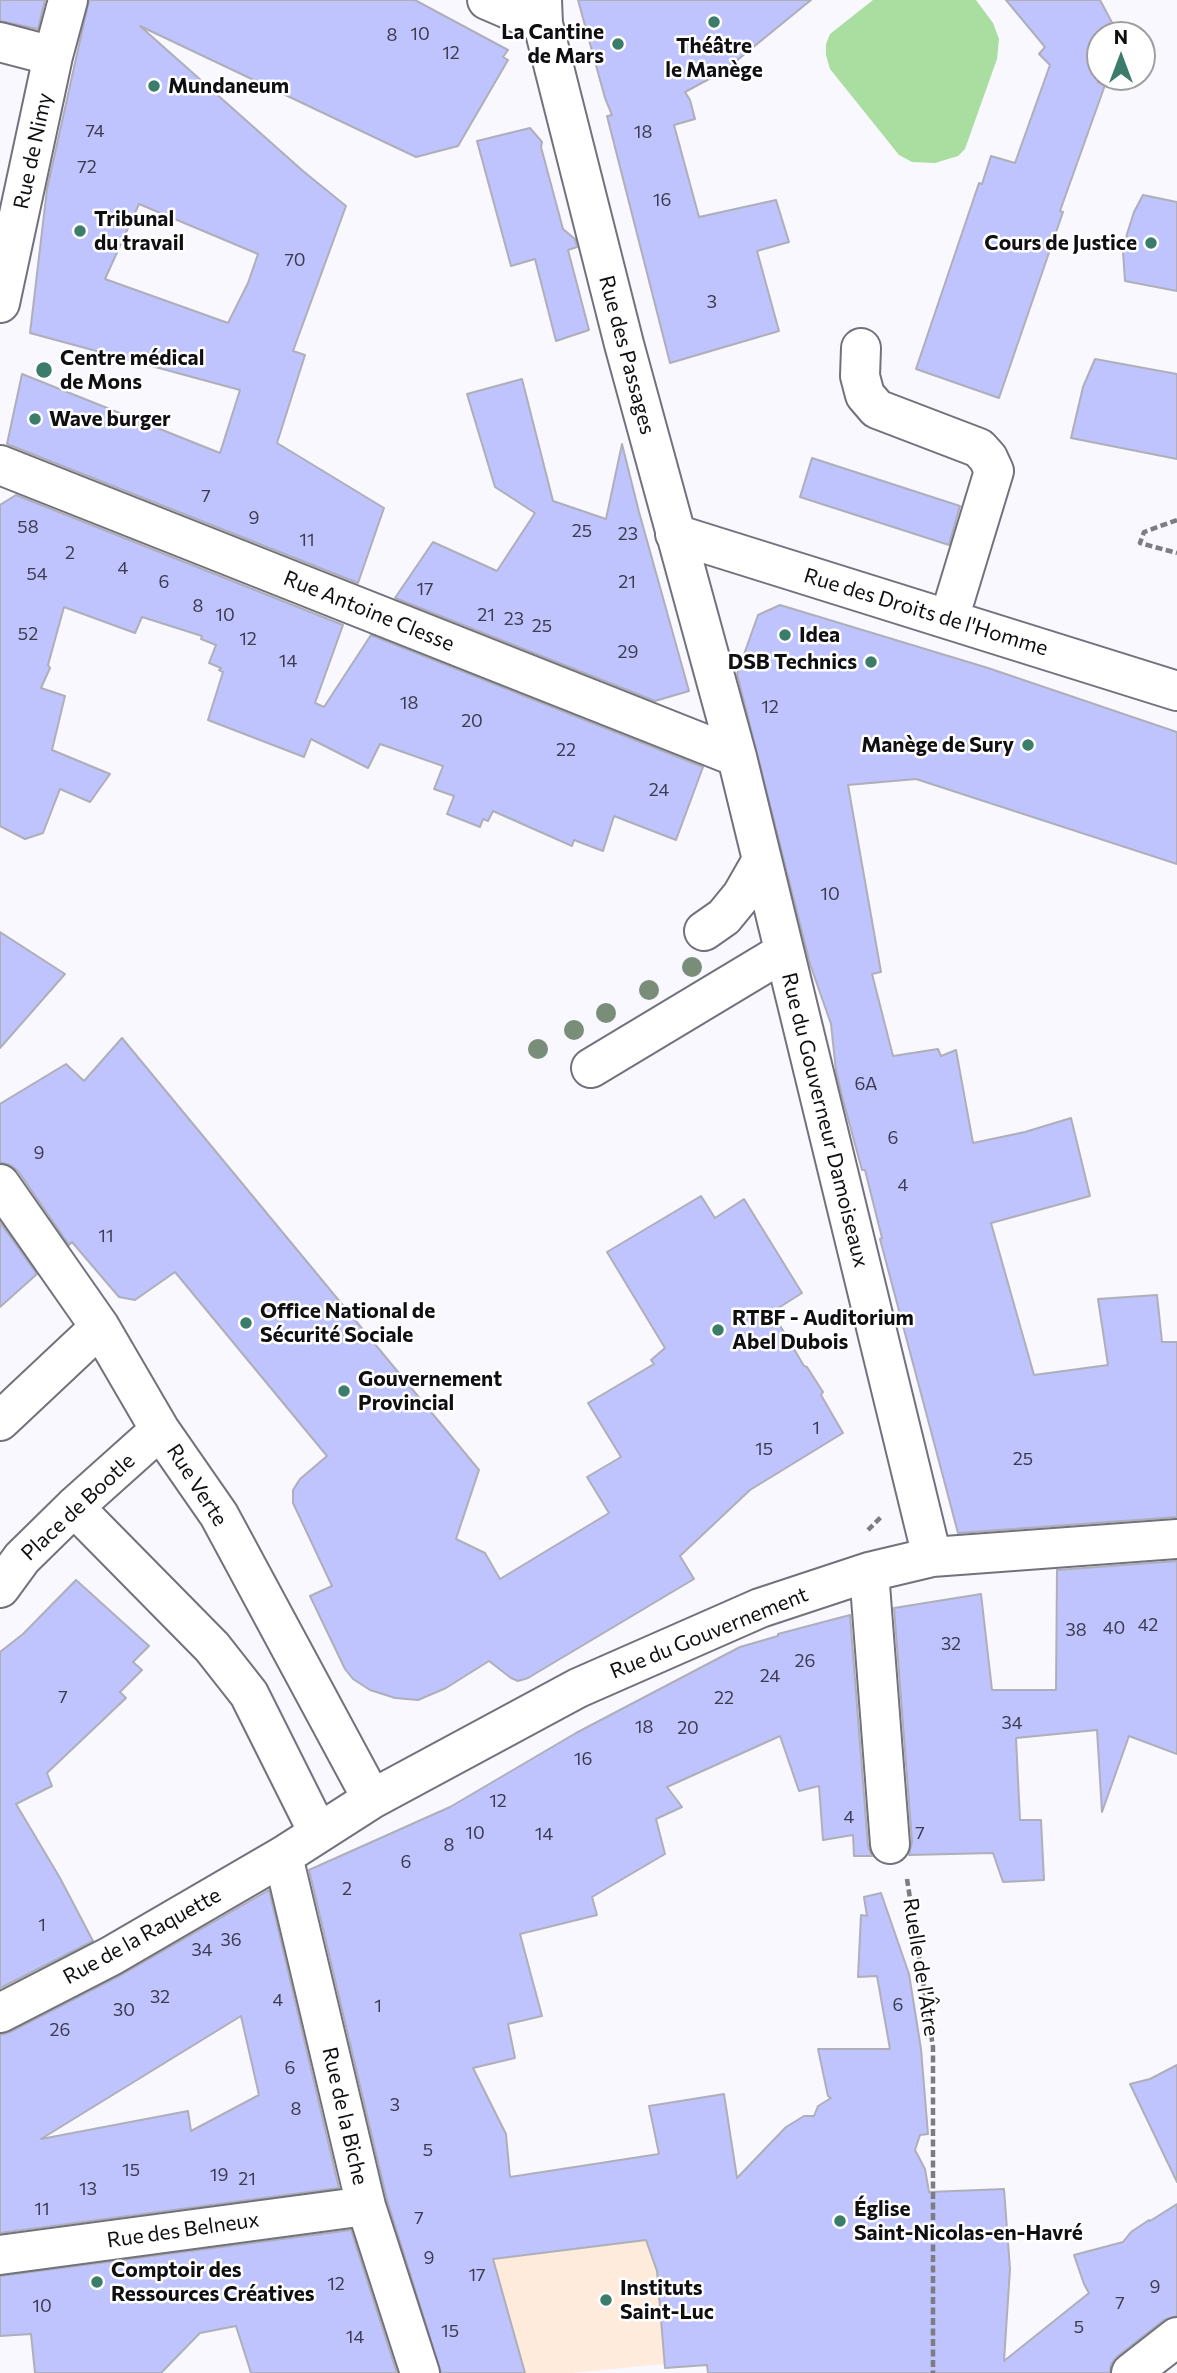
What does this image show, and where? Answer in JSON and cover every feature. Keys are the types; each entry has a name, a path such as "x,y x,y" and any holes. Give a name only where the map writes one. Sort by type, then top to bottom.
{"street":[{"name":"Rue de Nimy","path":"0,303 53,56 68,0"},
{"path":"487,0 542,12"},
{"name":"Rue des Passages","path":"542,12 675,534 717,683"},
{"path":"0,42 53,56"},
{"path":"861,348 860,376 865,395 877,409 979,448 994,471 949,620"},
{"name":"Rue Antoine Clesse","path":"0,465 737,757"},
{"name":"Rue des Droits de l'Homme","path":"675,534 1177,691"},
{"name":"Rue du Gouverneur Damoiseaux","path":"717,683 932,1557"},
{"path":"704,931 724,917 742,895 762,860"},
{"path":"591,1069 784,952"},
{"name":"Rue Verte","path":"0,1184 100,1327 160,1430 219,1515 372,1799"},
{"path":"0,1421 100,1327"},
{"name":"Place de Bootle","path":"0,1588 22,1558 160,1430"},
{"path":"74,1507 212,1647 249,1694 318,1832"},
{"name":"Rue du Gouvernement","path":"283,1856 372,1799 578,1688 760,1608 866,1554 932,1557 1177,1539"},
{"path":"866,1554 890,1844"},
{"name":"Rue de la Raquette","path":"0,2013 111,1956 283,1856"},
{"name":"Rue de la Biche","path":"283,1856 366,2206 420,2373"},
{"name":"Rue des Belneux","path":"0,2255 366,2206"},
{"path":"1131,2373 1177,2337"}],"path":[{"path":"1177,520 1144,532 1140,543 1177,553"},
{"path":"866,1554 885,1513"},
{"name":"Ruelle de l'Âtre","path":"890,1844 893,1858 904,1861 933,2047 933,2373"}],"shaded area":[{"name":"Instituts Saint-Luc","path":"710,2223 714,2359 572,2373 420,2373 416,2360 443,2352 489,2254"}],"green space":[{"path":"873,0 976,0 993,23 999,39 997,59 965,149 958,156 935,163 912,162 899,155 830,69 826,44 830,34"}],"building":[{"path":"0,0 45,0 38,29 0,21"},
{"path":"89,0 415,0 508,50 503,57 508,60 458,146 416,157 140,26 346,206 293,351 305,355 277,443 384,508 358,583 7,444 22,374 220,453 240,390 30,333 47,189","holes":["139,204 258,254 248,283 228,323 105,279"]},
{"path":"578,0 811,0 724,71 685,92 695,119 674,125 699,217 776,200 789,242 757,251 779,331 670,363 607,116 612,115"},
{"path":"1006,0 1100,0 1111,21 1086,21 1086,91 1103,91 1060,211 1063,212 999,398 916,369 979,183 982,184 991,156 1015,163 1050,65 1039,54 1045,47"},
{"path":"530,128 542,142 541,147 563,229 575,239 577,247 568,250 589,330 556,341 535,259 511,266 477,141"},
{"name":"Cours de Justice","path":"1143,195 1177,202 1177,291 1125,281 1123,252 1134,212"},
{"path":"1095,359 1177,374 1177,459 1071,438 1083,387"},
{"path":"522,379 553,501 606,519 622,444 689,691 655,701 395,598 433,542 497,571 535,513 495,487 467,394"},
{"path":"812,458 960,506 949,545 800,497"},
{"path":"16,495 343,625 315,703 324,707 371,635 703,767 676,840 614,816 603,851 574,840 572,846 493,811 488,821 483,819 480,827 447,814 454,796 434,789 443,766 380,744 368,768 311,739 304,757 208,720 223,672 219,670 221,668 209,663 216,645 201,639 202,636 142,617 135,633 64,607 48,665 50,668 41,688 65,696 52,750 110,774 90,802 60,789 43,833 25,839 0,826 0,505"},
{"path":"780,605 988,668 1177,732 1177,864 916,779 848,785 881,972 872,974 893,1056 938,1049 941,1056 956,1050 973,1143 1025,1132 1071,1118 1090,1196 991,1223 1034,1375 1108,1365 1098,1299 1157,1295 1162,1342 1177,1342 1177,1517 958,1533 880,1239 882,1238 865,1170 862,1170 843,1100 836,1071 831,1024 810,964 737,674 758,615"},
{"path":"0,932 65,974 0,1048"},
{"path":"122,1038 479,1470 456,1539 485,1553 500,1579 609,1513 587,1477 621,1457 588,1403 654,1364 651,1360 665,1348 607,1252 701,1196 715,1218 744,1199 802,1293 772,1312 823,1392 821,1395 843,1433 750,1490 680,1556 694,1579 528,1678 518,1681 511,1678 489,1661 446,1688 418,1700 395,1698 370,1690 353,1679 345,1669 310,1596 332,1586 293,1503 293,1490 300,1479 327,1456 175,1272 135,1300 119,1297 72,1242 69,1245 18,1171 0,1162 0,1104 66,1064 84,1081"},
{"path":"0,1222 37,1274 0,1307"},
{"path":"1177,1561 1177,1754 1129,1736 1102,1812 1097,1730 1016,1738 1020,1820 1041,1820 1044,1880 1003,1882 993,1853 909,1855 912,1842 894,1608 981,1594 992,1690 1056,1690 1057,1570"},
{"path":"76,1580 149,1646 133,1662 142,1670 120,1692 126,1698 47,1773 52,1786 16,1804 93,1941 0,1988 0,1652 23,1634"},
{"path":"850,1615 868,1846 872,1856 854,1856 853,1835 823,1840 819,1786 799,1791 780,1736 667,1787 682,1807 656,1819 665,1854 592,1897 597,1915 520,1934 542,2016 508,2024 515,2058 473,2068 506,2134 510,2177 659,2154 649,2106 724,2094 737,2178 786,2127 804,2116 814,2116 818,2106 831,2098 828,2096 818,2049 890,2049 877,1976 858,1977 861,1915 867,1916 864,1897 881,1893 909,1974 921,2049 928,2134 920,2135 915,2150 925,2169 929,2192 1004,2189 1010,2269 1004,2361 1089,2293 1074,2255 1123,2242 1131,2232 1177,2204 1177,2316 1164,2320 1118,2356 1111,2364 1110,2373 708,2373 707,2365 665,2368 657,2271 646,2240 493,2259 525,2373 441,2373 387,2200 309,1870 450,1807 576,1733 740,1647"},
{"path":"269,1890 339,2188 0,2233 0,2035 121,1975","holes":["241,2016 259,2095 191,2131 188,2111 41,2139"]},
{"path":"1177,2065 1177,2182 1130,2084 1150,2079"},
{"path":"351,2230 397,2373 251,2373 236,2326 200,2333 161,2373 35,2373 31,2334 0,2336 0,2276"}],"place":[{"name":"Théâtre le Manège","path":"714,22"},
{"name":"La Cantine de Mars","path":"618,44"},
{"name":"Mundaneum","path":"154,86"},
{"name":"Tribunal du travail","path":"80,231"},
{"name":"Cours de Justice","path":"1151,243"},
{"name":"Centre médical de Mons","path":"44,370"},
{"name":"Wave burger","path":"35,419"},
{"name":"Idea","path":"785,635"},
{"name":"DSB Technics","path":"871,662"},
{"name":"Manège de Sury","path":"1028,745"},
{"name":"Office National de Sécurité Sociale","path":"246,1323"},
{"name":"RTBF - Auditorium Abel Dubois","path":"718,1330"},
{"name":"Gouvernement Provincial","path":"344,1391"},
{"name":"Église Saint-Nicolas-en-Havré","path":"840,2221"},
{"name":"Comptoir des Ressources Créatives","path":"97,2282"},
{"name":"Instituts Saint-Luc","path":"606,2300"}]}
